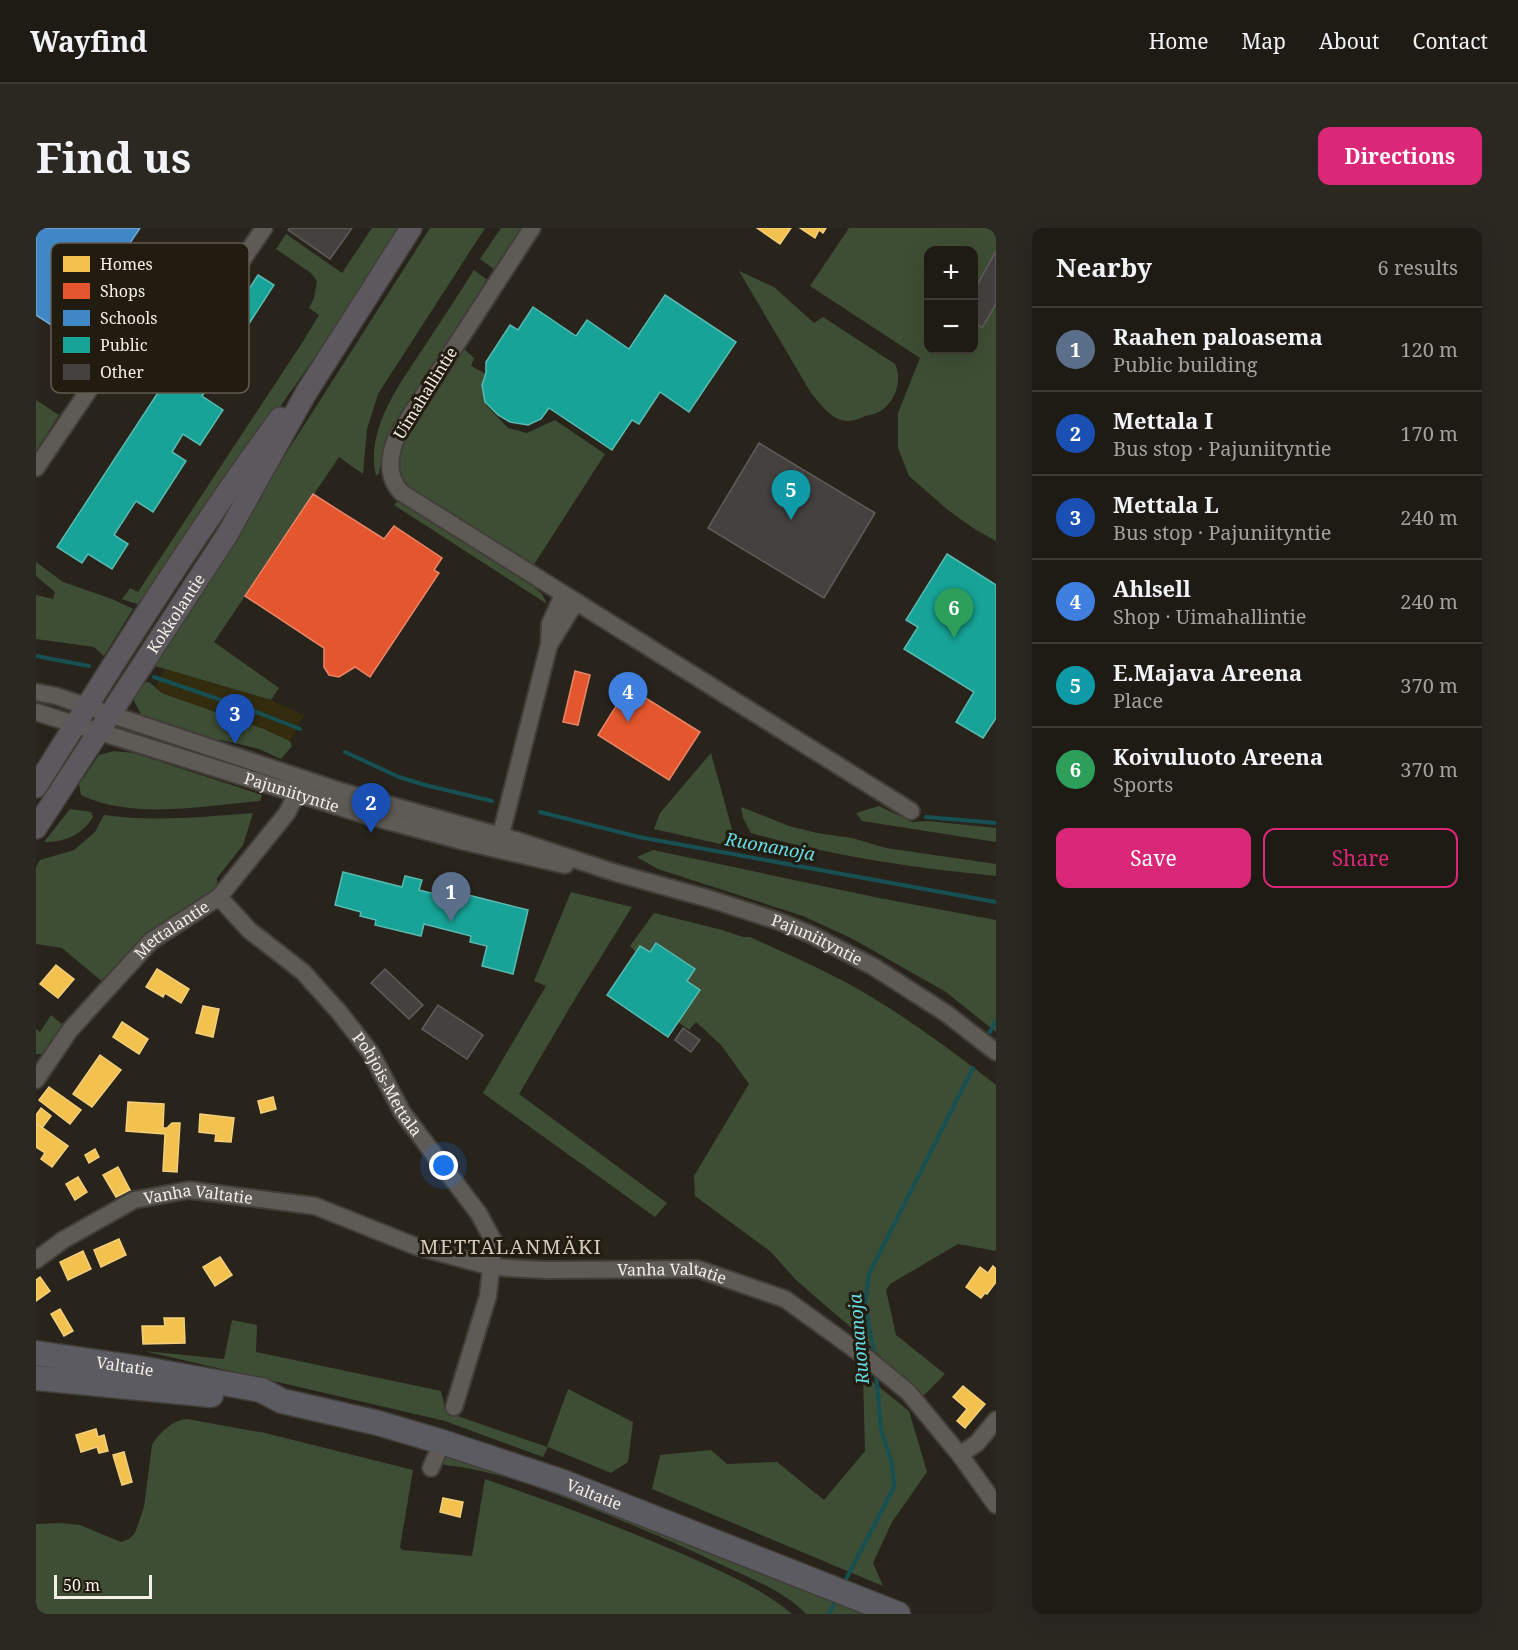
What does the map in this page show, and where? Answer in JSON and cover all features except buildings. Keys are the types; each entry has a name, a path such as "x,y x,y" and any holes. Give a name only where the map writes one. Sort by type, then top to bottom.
{"highway":[{"name":"Valtatie","path":"36,1353 261,1390 282,1401 378,1423 442,1442 563,1482 898,1614"},
{"name":"Valtatie","path":"36,1378 259,1402 282,1401"}],"main road":[{"name":"Kokkolantie","path":"36,828 226,534 306,393 411,228"},
{"name":"Kokkolantie","path":"36,788 244,467 290,405 306,393"}],"street":[{"path":"249,250 264,228"},
{"name":"Uimahallintie","path":"532,228 401,428 393,445 390,467 393,482 402,493 911,811"},
{"path":"36,468 87,393"},
{"path":"499,843 549,645 549,624 569,599"},
{"path":"36,692 56,696 82,715"},
{"path":"36,712 82,715"},
{"name":"Pajuniityntie","path":"82,715 296,795 365,815 499,843"},
{"name":"Pajuniityntie","path":"105,723 304,778 552,863 616,873 736,907 812,935 845,951 906,987 947,1014 996,1052"},
{"name":"Mettalantie","path":"36,1080 70,1030 151,941 219,897 287,813 304,778"},
{"name":"Pohjois-Mettala","path":"219,897 249,930 303,972 339,1012 371,1053 402,1112 479,1214 494,1242 488,1296 454,1407"},
{"name":"Vanha Valtatie","path":"36,1260 63,1240 134,1200 189,1190 315,1206 415,1246 492,1267 546,1270 698,1269 785,1299 868,1359 908,1392 960,1455 996,1505"},
{"path":"960,1455 977,1443 996,1420"},
{"path":"431,1468 442,1442"}],"green space":[{"path":"372,228 400,228 332,333 140,605 122,599 130,588 138,592 319,315 309,308 314,298 317,281 311,273 276,249 286,234 342,273"},
{"path":"430,228 485,228 378,394 367,429 363,474 339,457 214,642 279,688 271,700 151,665"},
{"path":"501,228 522,228 495,270 480,259"},
{"path":"849,228 996,228 996,541 948,510 909,476 898,448 898,413 920,358 810,286"},
{"path":"474,270 486,279 484,288 385,440 379,473 376,476 374,458 376,440 380,423 388,406 406,374"},
{"path":"739,271 774,287 814,323 823,317 895,364 898,384 885,408 879,412 845,421 838,419 823,408 811,393"},
{"path":"464,349 474,358 471,366 486,374 486,405 508,428 527,433 555,420 605,454 533,566 408,489 400,477 398,463 410,429 432,393"},
{"path":"36,400 59,415 36,451"},
{"path":"397,502 534,587 542,594 547,604 394,505"},
{"path":"36,562 63,582 133,609 104,656 94,647 36,639 36,595 53,599 55,592 36,576"},
{"path":"149,682 162,693 264,729 290,741 292,746 281,759 259,749 222,740 206,739 153,723 141,714 133,699 138,684"},
{"path":"114,751 134,753 262,795 260,801 192,808 146,809 101,803 81,795 79,784 99,755"},
{"path":"711,753 733,833 729,846 654,829 660,813"},
{"path":"879,806 912,822 928,821 996,828 996,842 862,821 856,813"},
{"path":"741,807 789,826 817,833 852,838 886,848 996,864 996,876 872,860 751,833 743,818"},
{"path":"70,809 91,812 93,817 78,833 59,841 44,842"},
{"path":"253,813 243,845 217,878 217,892 104,983 62,948 36,944 36,867 40,860 74,850 95,832 104,815 159,818"},
{"path":"653,850 879,898 996,920 996,1032 946,992 851,938 803,916 658,869 637,857"},
{"path":"571,892 632,907 519,1094 667,1203 655,1217 483,1093 546,986 534,981"},
{"path":"654,913 750,937 828,973 905,1018 996,1085 996,1251 958,1244 890,1284 886,1290 896,1335 945,1374 920,1399 862,1337 796,1280 771,1252 695,1196 694,1176 749,1084 721,1045 696,1022 689,1030 678,1022 687,981 694,969 657,943 650,952 640,946 636,952 630,946"},
{"path":"51,1015 64,1026 44,1054 36,1054 36,1029 40,1032"},
{"path":"232,1320 257,1325 256,1352 441,1391 446,1412 547,1447 568,1389 633,1422 628,1462 611,1473 548,1447 543,1457 445,1421 144,1351 224,1359"},
{"path":"863,1374 909,1411 927,1472 892,1522 873,1563 883,1586 652,1489 660,1455 711,1450 727,1464 777,1462 824,1500 865,1451"},
{"path":"187,1419 265,1433 413,1470 400,1547 402,1550 472,1556 485,1479 618,1527 696,1560 758,1590 792,1614 36,1614 36,1524 80,1525 121,1542 129,1539 135,1533 144,1507 152,1445 167,1428"},
{"path":"442,1456 542,1486 870,1614 806,1614 787,1598 765,1585 668,1540 531,1486 498,1475 445,1465 440,1462"}],"sand":[{"path":"165,669 271,700 304,715 290,741 264,729 162,693 155,687"}],"waterway":[{"name":"Ruonanoja","path":"36,656 89,666"},
{"name":"Ruonanoja","path":"154,677 300,729"},
{"name":"Ruonanoja","path":"345,752 399,777 492,801"},
{"name":"Ruonanoja","path":"540,812 639,837 996,902"},
{"path":"926,817 996,823"},
{"name":"Ruonanoja","path":"990,1032 996,1021"},
{"name":"Ruonanoja","path":"875,1357 865,1305 869,1274 973,1068"},
{"name":"Ruonanoja","path":"844,1583 894,1487 892,1464 881,1430 876,1373"},
{"name":"Ruonanoja","path":"829,1614 835,1602"}],"place":[{"name":"E.Majava Areena","path":"791,520"},
{"name":"Koivuluoto Areena","path":"954,638"},
{"name":"Ahlsell","path":"628,722"},
{"name":"Mettala L","path":"235,744"},
{"name":"Mettala I","path":"371,833"},
{"name":"Raahen paloasema","path":"451,922"}],"district":[{"name":"METTALANMÄKI","path":"511,1247"}]}
